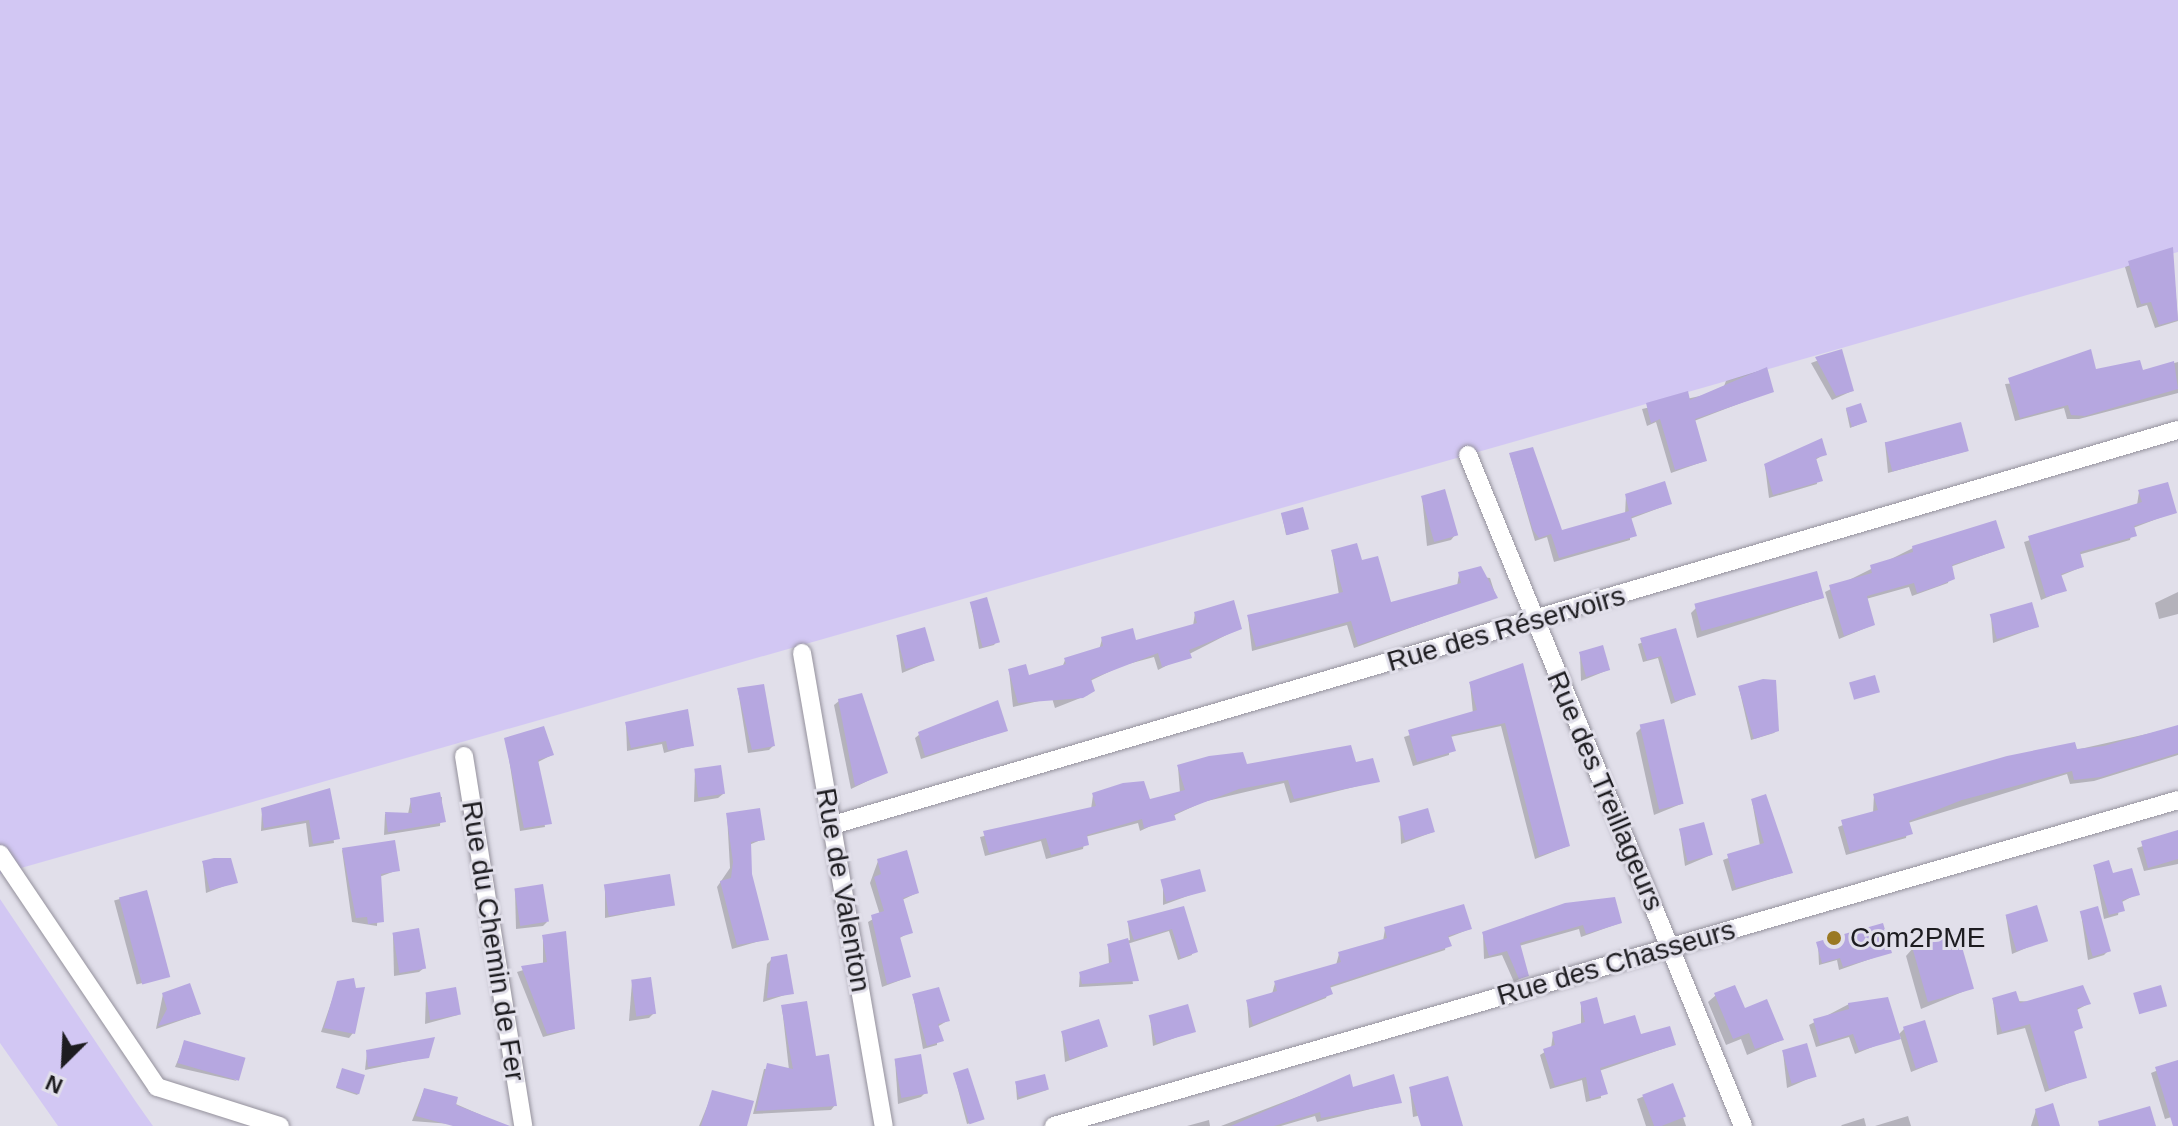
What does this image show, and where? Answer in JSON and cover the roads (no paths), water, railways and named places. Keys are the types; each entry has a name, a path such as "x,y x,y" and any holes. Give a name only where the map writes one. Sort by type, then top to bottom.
{"street":[{"name":"Rue des Réservoirs","path":"833,825 2178,430"},
{"name":"Rue des Treillageurs","path":"1468,455 1743,1126"},
{"name":"Rue de Valenton","path":"802,653 884,1126"},
{"name":"Rue du Chemin de Fer","path":"464,756 523,1126"},
{"name":"Rue des Chasseurs","path":"1054,1126 2178,800"},
{"path":"0,854 152,1082 202,1106 280,1126"}],"place":[{"name":"Com2PME","path":"1834,938"}]}
